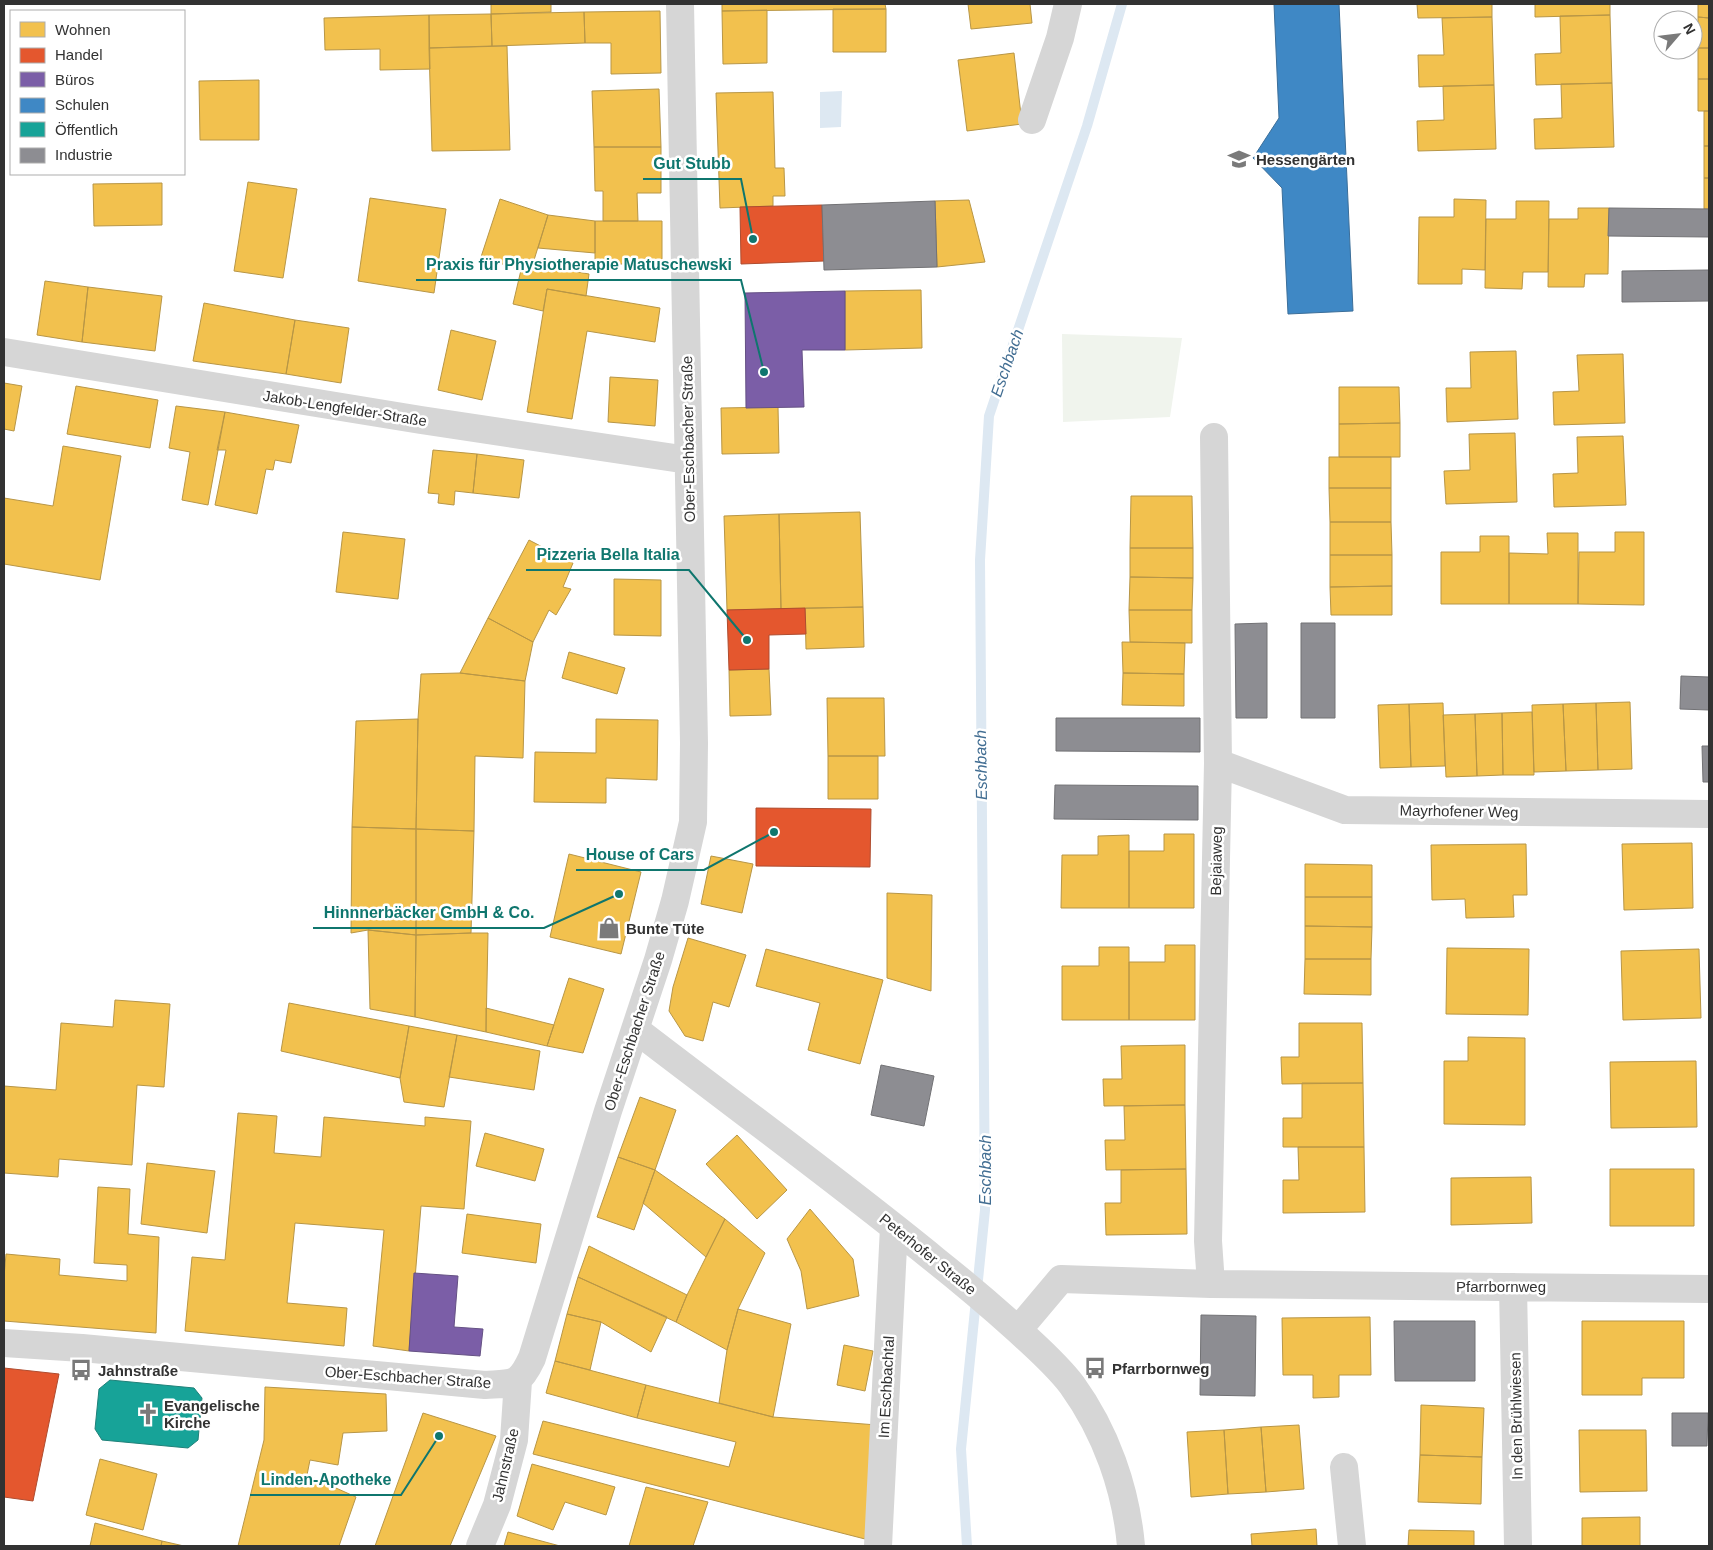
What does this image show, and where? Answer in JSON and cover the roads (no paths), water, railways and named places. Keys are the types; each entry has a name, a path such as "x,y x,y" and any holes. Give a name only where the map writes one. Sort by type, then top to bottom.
{"street":[{"name":"Ober-Eschbacher Straße","path":"4,1343 485,1384 518,1381 525,1373 532,1358 608,1111 658,960 675,901 693,822 694,733 680,4"},
{"path":"1032,120 1060,38 1068,4"},
{"name":"Jakob-Lengfelder-Straße","path":"4,352 421,420 688,460"},
{"name":"Bejaiaweg","path":"1211,1284 1208,1231 1218,763 1214,437"},
{"name":"Mayrhofener Weg","path":"1218,763 1345,810 1709,814"},
{"name":"Peterhofer Straße","path":"635,1029 920,1247 990,1305 1050,1360 1072,1385 1104,1440 1120,1482 1130,1530 1131,1546"},
{"name":"Im Eschbachtal","path":"878,1546 894,1227"},
{"name":"Pfarrbornweg","path":"1018,1330 1061,1279 1211,1284 1709,1289"},
{"name":"In den Brühlwiesen","path":"1513,1287 1518,1546"},
{"name":"Jahnstraße","path":"480,1546 497,1505 514,1440 518,1381"},
{"path":"1344,1467 1352,1546"}],"waterway":[{"name":"Eschbach","path":"967,1546 961,1449 985,1210 980,560 989,416 1087,126 1122,4"}],"place":[{"name":"Hessengärten","path":"1239,159"},
{"name":"Gut Stubb","path":"753,239"},
{"name":"Praxis für Physiotherapie Matuschewski","path":"764,372"},
{"name":"Pizzeria Bella Italia","path":"747,640"},
{"name":"House of Cars","path":"774,832"},
{"name":"Hinnnerbäcker GmbH & Co.","path":"619,894"},
{"name":"Bunte Tüte","path":"609,928"},
{"name":"Pfarrbornweg","path":"1095,1368"},
{"name":"Jahnstraße","path":"81,1370"},
{"name":"Evangelische Kirche","path":"148,1414"},
{"name":"Linden-Apotheke","path":"439,1436"}]}
